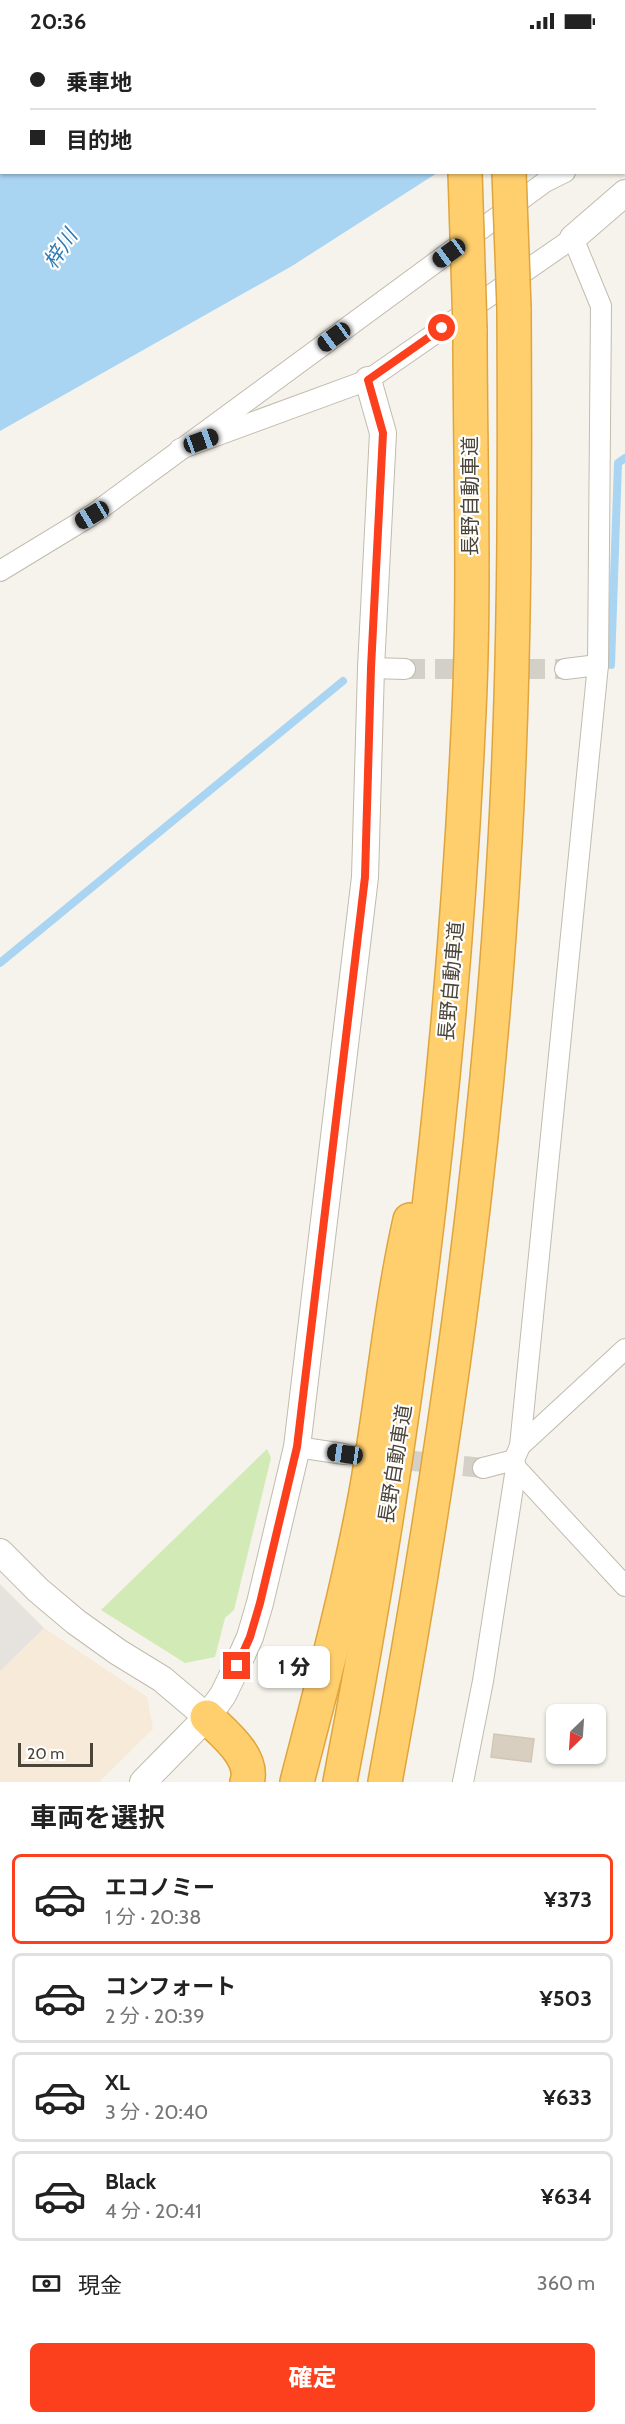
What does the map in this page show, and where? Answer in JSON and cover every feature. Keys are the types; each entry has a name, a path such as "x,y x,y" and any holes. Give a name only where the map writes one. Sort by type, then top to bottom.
{"highway":[{"name":"長野自動車道","path":"340,1782 367,1644 398,1453 422,1273 444,1064 461,868 470,706 470,329 465,174"},
{"path":"385,1782 439,1468 465,1278 488,1062 504,861 516,548 514,309 509,174"},
{"path":"297,1782 364,1502 399,1266 444,1064"},
{"path":"207,1717 232,1742 242,1756 249,1777 247,1782"}],"street":[{"path":"0,571 92,515 545,182 561,174"},
{"path":"180,449 368,380 573,238 625,193"},
{"path":"463,1782 483,1681 516,1458 598,665 601,306 573,238"},
{"path":"143,1782 207,1717 223,1695 250,1637 297,1447 365,877 371,668 383,433 368,380"},
{"path":"565,669 598,665"},
{"path":"371,668 405,669"},
{"path":"483,1468 516,1458 625,1349"},
{"path":"297,1447 345,1454"},
{"path":"516,1458 625,1586"},
{"path":"0,1552 38,1590 76,1622 118,1652 162,1679 207,1717"}],"shaded area":[{"path":"0,1584 44,1628 0,1671"},
{"path":"44,1628 147,1697 153,1729 99,1782 0,1782 0,1671"}],"green space":[{"path":"267,1449 271,1458 234,1610 225,1618 215,1657 185,1663 101,1610"}],"water":[{"name":"梓川","path":"0,174 435,174 292,266 0,431"}],"building":[{"path":"494,1734 534,1739 531,1762 491,1757"}],"waterway":[{"path":"611,665 618,463 625,458"},
{"path":"0,963 343,681"}],"tunnel":[{"path":"405,669 565,669"},
{"path":"344,1454 483,1468"}],"route":[{"path":"237,1666 250,1637 267,1578 297,1447 365,877 371,668 383,433 368,380 442,328"}]}
